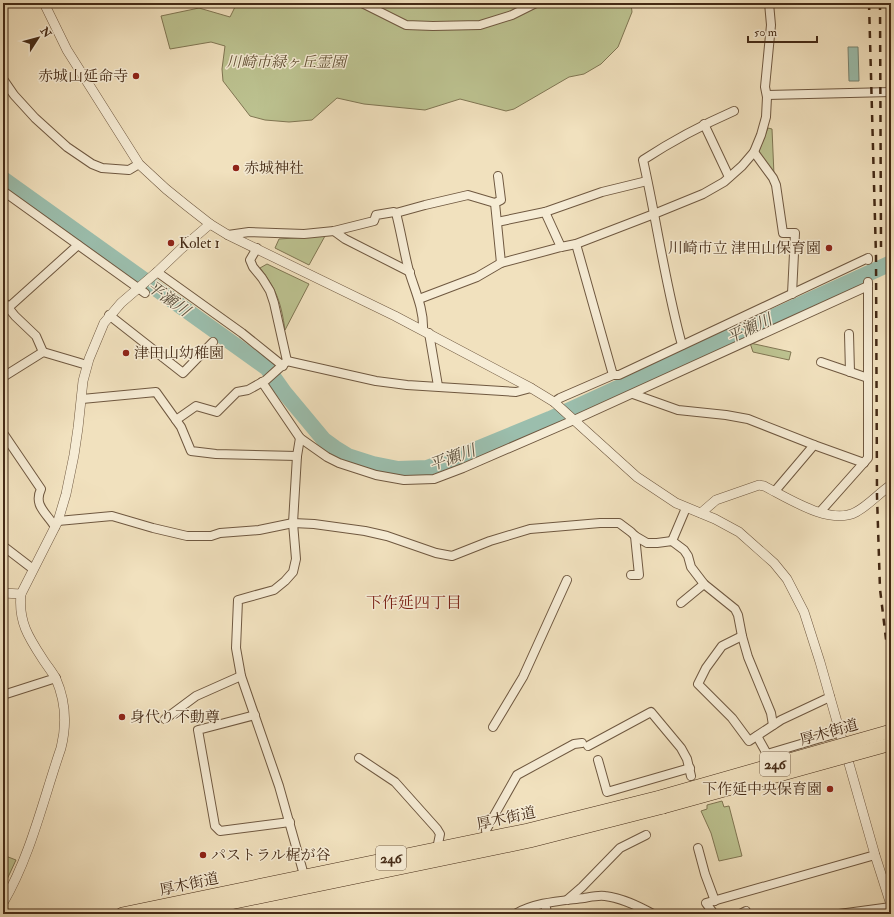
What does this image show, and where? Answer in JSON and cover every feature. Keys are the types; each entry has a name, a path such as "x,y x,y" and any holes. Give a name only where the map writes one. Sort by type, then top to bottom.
{"highway":[{"name":"厚木街道","path":"177,914 530,841 891,731"},
{"name":"厚木街道","path":"122,914 661,802 891,744"}],"street":[{"path":"44,3 67,50 139,164 166,189 210,224 228,235 426,332 556,403 637,477 655,490 686,508 715,519 739,532 774,563 787,578 804,612 841,732 875,855 891,906 839,914"},
{"path":"362,3 406,25 433,26 480,25 512,15 536,3"},
{"path":"419,299 477,277 501,263 560,246 576,244 654,214 703,194 729,177 742,166 754,152 766,117 767,95 765,86 771,25 769,3"},
{"path":"3,79 14,95 35,118 67,147 92,164 102,168 129,170 139,164"},
{"path":"767,95 891,92"},
{"path":"682,345 672,309 643,160 664,146 704,124 734,110"},
{"path":"704,124 729,177"},
{"path":"754,152 773,178 776,185 782,233 795,233 792,294"},
{"path":"228,235 249,232 304,234 334,232 374,221 376,215 396,213 468,195 495,202 501,200 498,176"},
{"path":"497,222 545,212 602,192 648,181"},
{"path":"3,191 141,289"},
{"path":"495,202 501,263"},
{"path":"545,212 560,246"},
{"path":"396,213 410,272 419,299 438,386"},
{"path":"3,903 14,885 27,852 62,748 66,718 64,705 56,678 27,635 22,620 20,604 22,594 57,524 70,474 82,399 83,381 87,365 97,338 109,316 141,289 181,249 210,224"},
{"path":"334,232 410,272"},
{"path":"576,244 613,375"},
{"path":"43,352 36,336 6,305 78,245"},
{"path":"257,248 250,260 253,267 270,291 274,303 283,365"},
{"path":"556,403 560,398 613,375 619,374 868,258 868,260"},
{"path":"156,273 242,333 283,365 407,385 516,392 531,388"},
{"path":"264,381 300,438 328,457 339,463 364,471 404,480 434,479 463,468 633,394 868,284 868,458 820,512"},
{"path":"109,316 183,373 213,342"},
{"path":"849,334 850,372"},
{"path":"3,377 43,352 87,365"},
{"path":"821,362 868,378"},
{"path":"176,420 196,406 217,412 237,392 248,390 264,381 283,365"},
{"path":"82,399 156,392 182,427 192,451 216,454 297,456"},
{"path":"633,394 678,410 748,419 814,445 864,462"},
{"path":"3,433 42,489 38,498 38,504 57,524"},
{"path":"300,438 297,456 293,523 296,559 292,572 285,581 274,590 238,600 236,648 241,676 279,786 304,875"},
{"path":"775,491 814,445"},
{"path":"701,513 716,500 759,485 820,512 831,515 850,514 863,508 891,485"},
{"path":"672,541 686,508"},
{"path":"57,524 112,516 187,536 211,536 220,533 259,530 293,523 365,531 387,536 452,556 490,541 530,529 555,526 620,523 635,536 647,543 672,541 684,550 688,556 691,567 704,584 735,609 738,615 748,657 771,713 773,725"},
{"path":"631,575 639,575 635,536"},
{"path":"3,546 34,569"},
{"path":"493,727 523,677 567,580"},
{"path":"681,602 704,584"},
{"path":"3,593 22,594"},
{"path":"742,636 722,646 706,668 698,684 732,718 749,741 773,725 830,696"},
{"path":"165,718 196,696 241,676"},
{"path":"3,695 56,678"},
{"path":"487,838 486,830 517,775 574,744 585,744 650,712 681,748 690,772 607,792 598,760"},
{"path":"255,715 198,730 215,826 220,831 290,822"},
{"path":"757,736 767,754 841,732"},
{"path":"359,758 395,782 437,828 440,834 437,849"},
{"path":"566,900 620,848 646,835"},
{"path":"698,848 705,874 715,901"},
{"path":"714,914 706,903 875,855"},
{"path":"516,914 524,909 545,904 604,895 639,906 653,914"},
{"path":"545,904 549,914"}],"green space":[{"name":"川崎市緑ヶ丘霊園","path":"237,3 631,3 632,12 618,47 601,64 584,74 569,77 514,109 506,111 460,99 425,110 364,104 337,98 312,120 289,122 265,120 250,116 223,81 222,69 225,46 211,42 170,49 161,16 199,8 230,17"},
{"path":"768,128 772,129 774,175 758,153"},
{"path":"325,236 309,265 275,248 279,239"},
{"path":"267,264 309,284 285,330 282,312 277,297 271,283 260,268"},
{"path":"750,343 791,352 789,360 753,352"},
{"path":"722,801 724,807 729,806 742,856 719,861 711,833 701,811 707,809 707,805"},
{"path":"3,855 16,860 3,888"}],"shaded area":[{"path":"848,47 858,47 859,81 849,81"}],"waterway":[{"name":"平瀬川","path":"3,179 267,368 284,392 324,440 348,456 373,464 398,469 427,468 550,419 891,263"}],"railway":[{"path":"869,3 876,256 877,496 880,589 886,639 891,661"},
{"path":"880,3 881,247"}],"place":[{"name":"赤城山延命寺","path":"136,76"},
{"name":"赤城神社","path":"236,168"},
{"name":"Kolet 1","path":"171,243"},
{"name":"川崎市立 津田山保育園","path":"829,248"},
{"name":"津田山幼稚園","path":"126,353"},
{"name":"身代り不動尊","path":"122,717"},
{"name":"下作延中央保育園","path":"830,789"},
{"name":"パストラル梶が谷","path":"203,855"}],"district":[{"name":"下作延四丁目","path":"414,602"}]}
